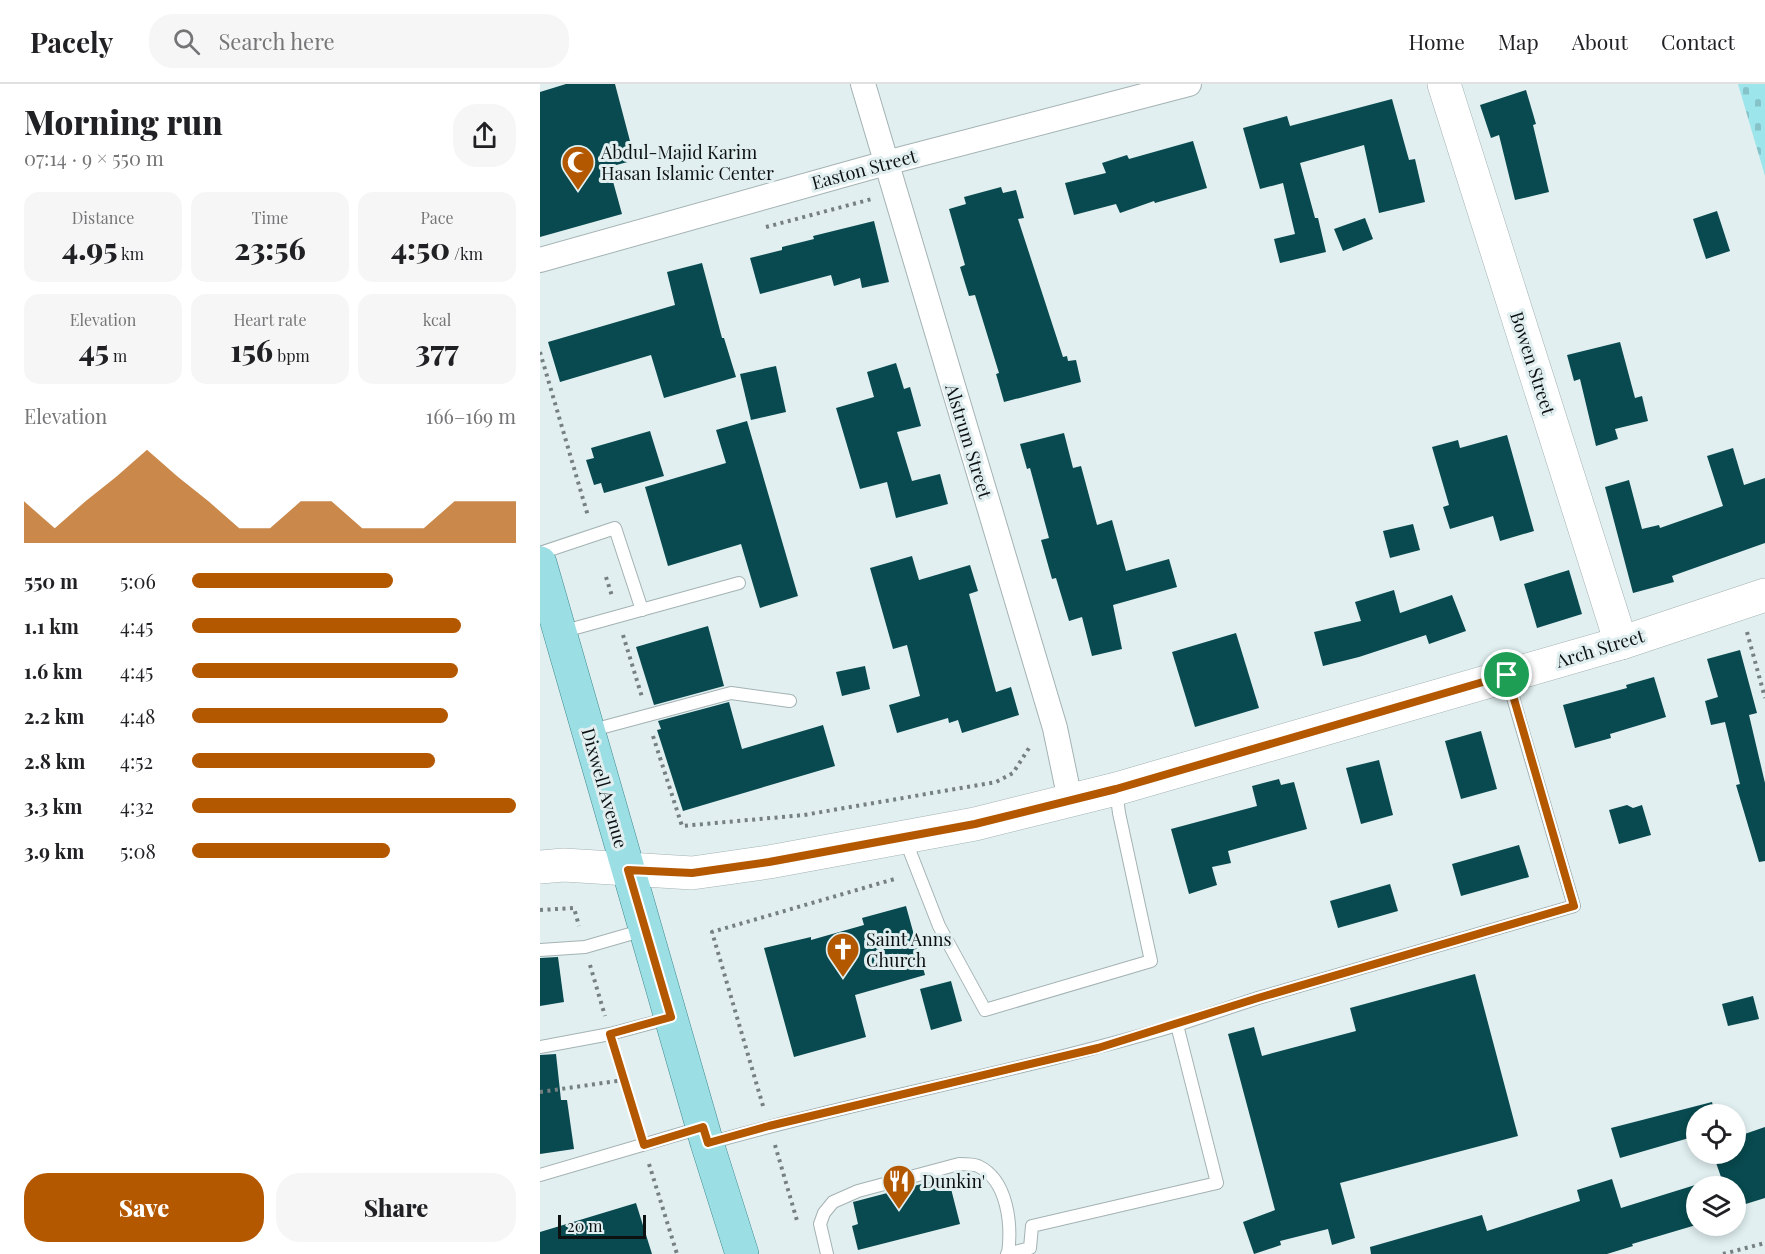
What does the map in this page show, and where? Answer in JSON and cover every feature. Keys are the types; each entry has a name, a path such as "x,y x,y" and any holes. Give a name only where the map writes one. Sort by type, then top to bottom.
{"main road":[{"name":"Bowen Street","path":"1444,84 1621,643"},
{"name":"Dixwell Avenue","path":"540,563 645,930 742,1254"},
{"name":"Arch Street","path":"540,867 564,865 692,873 769,862 975,824 1116,789 1621,643 1765,596"}],"street":[{"name":"Alstrum Street","path":"863,84 1054,728 1070,800"},
{"name":"Easton Street","path":"540,260 886,163 1189,84"}],"lane":[{"path":"540,553 615,528 642,610"},
{"path":"560,632 739,584"},
{"path":"540,1175 644,1145 769,1126 1065,1057 1574,906 1507,675"},
{"path":"588,731 731,693 790,701"},
{"path":"904,838 939,926 985,1010 1151,961 1119,813 1116,789"},
{"path":"540,950 585,947 645,930"},
{"path":"540,1047 610,1034 671,1017"},
{"path":"827,1254 820,1224 824,1213 833,1202 849,1193 959,1164 976,1165 992,1176 1003,1197 1009,1219 1011,1233 1008,1254 1030,1248 1032,1227 1217,1183 1177,1025"}],"path":[{"path":"757,230 872,199 875,210"},
{"path":"540,352 672,798 682,825 804,815 996,782 1013,773 1029,748 1028,738"},
{"path":"540,910 574,908 677,1254"},
{"path":"540,1092 624,1080"},
{"path":"1723,1254 1765,1243"}],"green space":[{"path":"1738,84 1765,84 1765,176"}],"building":[{"path":"566,84 615,84 635,160 609,167 622,214 540,237 540,92"},
{"path":"1526,90 1536,124 1533,125 1549,192 1515,200 1499,135 1491,138 1480,105"},
{"path":"1392,99 1409,160 1415,159 1425,202 1379,213 1364,145 1300,163 1315,218 1318,218 1326,252 1280,263 1274,239 1295,234 1283,183 1260,189 1243,128 1287,116 1290,126"},
{"path":"1193,141 1207,188 1155,203 1154,201 1120,213 1116,204 1074,215 1065,183 1106,173 1102,163 1127,155 1129,159"},
{"path":"1001,187 1003,193 1016,190 1024,218 1018,219 1063,357 1067,356 1068,361 1076,360 1081,382 1004,402 996,374 999,373 975,295 969,296 960,267 965,265 949,209 966,204 964,197"},
{"path":"1717,211 1730,251 1706,259 1693,219"},
{"path":"1365,218 1373,239 1343,251 1334,229"},
{"path":"874,221 889,282 862,288 860,278 834,286 831,275 760,294 750,258 814,239 813,236"},
{"path":"702,263 722,338 724,338 736,377 664,398 651,355 560,382 548,342 675,305 667,272"},
{"path":"1620,342 1635,398 1642,396 1648,421 1615,429 1618,439 1596,446 1580,379 1574,381 1567,355"},
{"path":"896,363 904,389 910,387 921,426 897,432 912,481 940,474 948,504 896,518 887,482 860,489 836,408 874,397 867,372"},
{"path":"776,366 786,412 751,420 740,374"},
{"path":"747,421 798,596 760,608 741,544 668,566 645,487 726,463 716,430"},
{"path":"650,431 664,476 604,493 601,483 594,485 586,460 594,458 591,448"},
{"path":"1064,433 1073,468 1081,466 1097,525 1112,520 1126,571 1169,559 1177,587 1113,605 1122,649 1092,656 1082,617 1069,621 1056,578 1052,579 1041,540 1049,538 1030,468 1027,469 1020,444"},
{"path":"1507,435 1534,531 1500,541 1493,516 1450,529 1443,507 1449,505 1432,447 1458,440 1460,448"},
{"path":"1733,448 1744,485 1765,478 1765,543 1672,576 1674,582 1633,593 1605,487 1629,480 1642,529 1659,525 1660,528 1723,506 1707,456"},
{"path":"1413,524 1420,550 1390,558 1383,531"},
{"path":"912,556 919,580 970,565 978,591 969,594 996,692 1011,687 1019,715 962,733 958,720 949,723 948,718 897,733 889,705 920,696 907,645 893,649 870,568"},
{"path":"1569,570 1582,614 1537,628 1524,584"},
{"path":"1394,590 1400,613 1452,595 1466,631 1429,644 1426,635 1323,666 1314,632 1361,621 1355,602"},
{"path":"708,626 724,686 654,705 636,647"},
{"path":"1236,633 1259,708 1195,727 1172,652"},
{"path":"1740,650 1757,713 1749,715 1765,783 1765,861 1759,862 1736,785 1740,784 1725,722 1711,725 1705,701 1718,697 1707,659"},
{"path":"865,666 870,689 842,696 836,672"},
{"path":"1654,677 1666,717 1610,734 1611,738 1575,748 1563,705 1627,688 1626,685"},
{"path":"729,702 742,749 823,725 835,766 683,811 657,730 661,729 658,721"},
{"path":"1481,731 1497,789 1461,799 1445,741"},
{"path":"1379,760 1393,815 1361,824 1346,768"},
{"path":"1279,779 1281,785 1294,782 1307,829 1228,851 1231,863 1212,867 1217,885 1189,894 1171,829 1257,806 1252,786"},
{"path":"1627,805 1633,808 1642,805 1651,835 1619,844 1609,810"},
{"path":"1519,845 1529,877 1461,896 1452,864"},
{"path":"1390,884 1398,911 1338,928 1330,901"},
{"name":"Saint Anns Church","path":"906,906 925,975 855,995 866,1037 794,1057 764,948 811,937 811,940 864,925 862,918"},
{"path":"558,957 564,1002 540,1006 540,958"},
{"path":"1475,974 1518,1136 1340,1183 1355,1238 1332,1245 1328,1229 1280,1241 1281,1245 1254,1254 1243,1222 1275,1210 1228,1034 1254,1027 1262,1056 1356,1031 1350,1008"},
{"path":"951,981 962,1021 931,1030 920,989"},
{"path":"1753,996 1759,1019 1728,1026 1722,1004"},
{"path":"556,1054 561,1100 567,1100 574,1149 540,1154 540,1055"},
{"path":"1686,1109 1686,1139 1620,1158 1611,1128"},
{"path":"1765,1127 1765,1198 1746,1204 1746,1176 1721,1176 1716,1164 1746,1164 1746,1134"},
{"path":"948,1177 960,1224 858,1250 852,1226 858,1224 853,1202"},
{"path":"1612,1179 1621,1208 1686,1188 1686,1228 1607,1254 1371,1254 1370,1247 1482,1215 1487,1231 1580,1201 1577,1190"},
{"path":"636,1203 652,1254 540,1254 540,1232"}],"place":[{"name":"Abdul-Majid Karim Hasan Islamic Center","path":"578,191"},
{"name":"Saint Anns Church","path":"843,978"},
{"name":"Dunkin'","path":"899,1210"}],"route":[{"path":"1507,675 1574,906 1258,998 1098,1048 769,1126 708,1143 703,1127 644,1145 610,1034 671,1017 628,870 692,873 769,862 975,824 1116,789 1507,675"}]}
